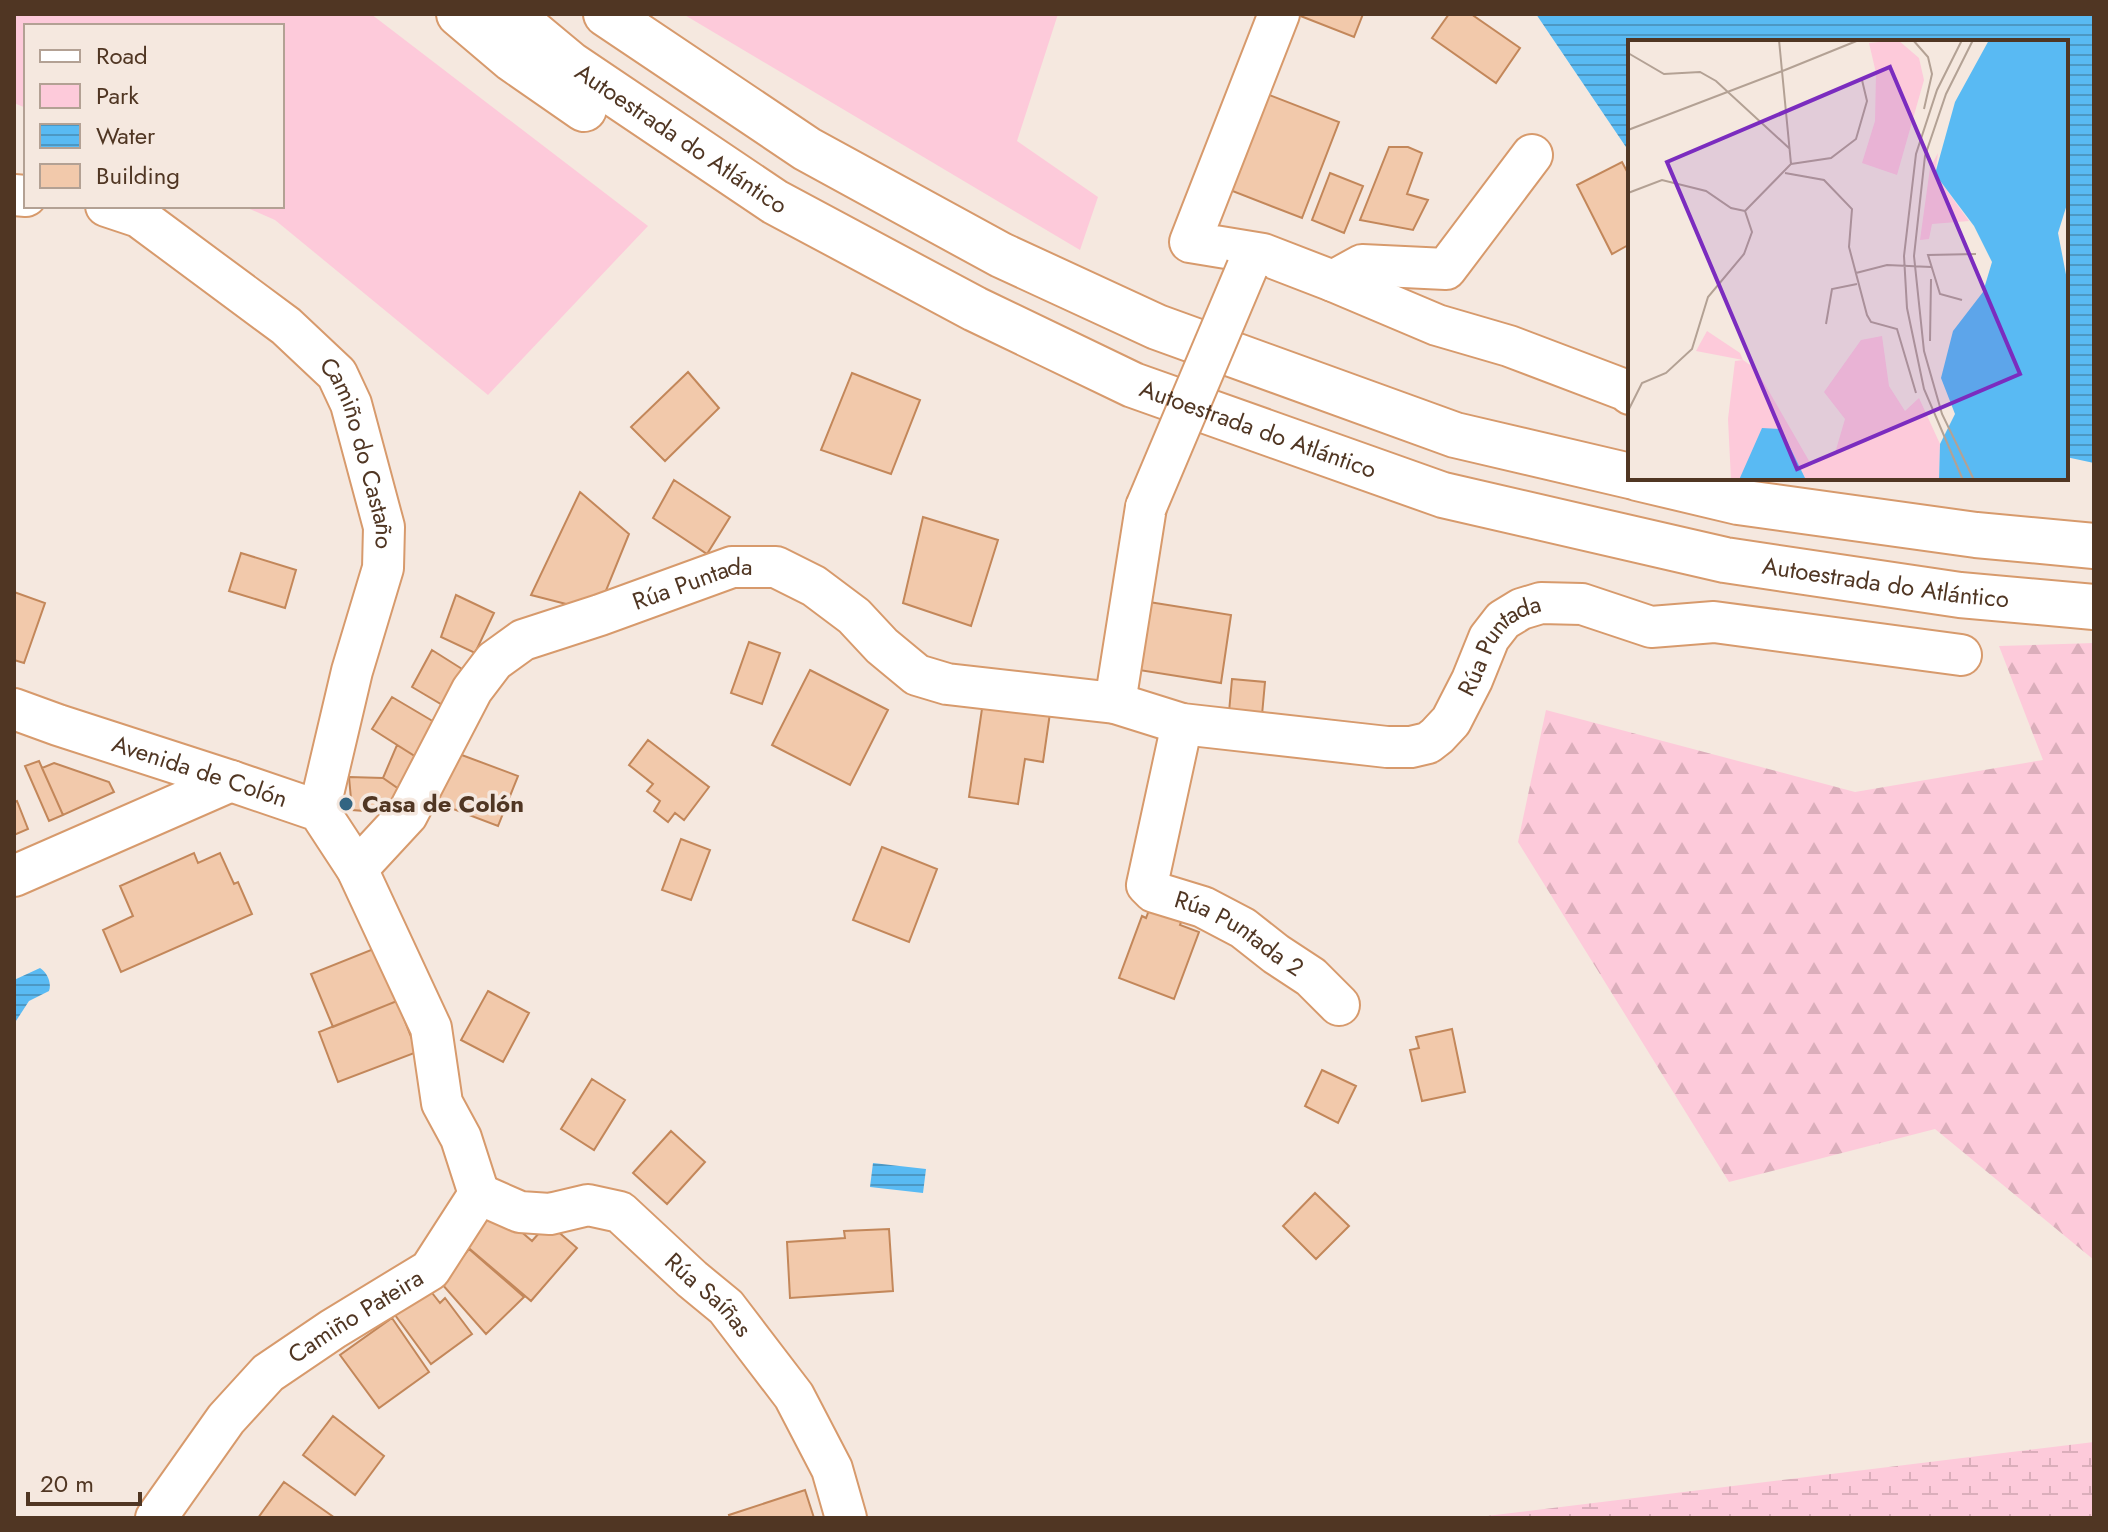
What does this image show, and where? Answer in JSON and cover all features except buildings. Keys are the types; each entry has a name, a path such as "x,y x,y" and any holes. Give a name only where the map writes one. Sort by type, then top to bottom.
{"highway":[{"path":"459,14 512,59 659,161 775,202"},
{"name":"Autoestrada do Atlántico","path":"510,14 570,64 775,202 975,309 1133,385 1443,495 1725,560 1960,595 2094,607"},
{"path":"606,14 807,149 1001,255 1157,327 1455,435 1628,476"},
{"path":"1645,480 1738,502 1976,535 2094,546"}],"street":[{"path":"1279,14 1190,242 1333,281 1437,325 1509,346 1628,392"},
{"path":"1333,281 1362,265 1446,269 1532,155"},
{"name":"Camiño do Castaño","path":"112,208 139,217 286,326 337,374 351,404 384,527 383,568 352,671 319,811"},
{"path":"1115,703 1146,507 1255,261"},
{"name":"Rúa Puntada","path":"357,869 407,815 472,690 494,661 523,640 732,567 776,567 814,586 854,616 882,646 917,675 947,684 1115,703 1182,724 1387,747 1428,743 1451,721 1489,638 1503,620 1521,609 1541,603 1582,604 1651,627 1714,622 1961,655"},
{"name":"Avenida de Colón","path":"14,709 319,811 357,869"},
{"name":"Rúa Puntada 2","path":"1182,724 1147,885 1154,892 1203,907 1243,928 1311,977 1339,1005"},
{"path":"14,876 231,781"},
{"path":"357,869 431,1028 442,1103 461,1138 479,1194"},
{"name":"Camiño Pateira","path":"156,1518 226,1419 268,1373 430,1270 479,1194"},
{"name":"Rúa Saíñas","path":"479,1194 520,1212 550,1214 588,1205 620,1212 726,1307 794,1396 832,1469 846,1518"}],"green space":[{"path":"14,14 371,14 648,226 488,395 275,220 248,208 284,208 284,24 24,24 24,107 14,103"},
{"path":"683,14 1058,14 1017,141 1098,197 1080,250"},
{"path":"2094,643 2094,1260 1935,1129 1729,1182 1518,842 1546,710 1855,792 2043,760 1999,646"},
{"path":"2094,1442 2094,1518 1470,1518"}],"water":[{"path":"1536,14 2094,14 2094,463 2068,457 2068,40 1628,40 1628,150"},
{"path":"40,968 48,978 49,991 29,1001 14,1024 14,980"},
{"path":"873,1163 926,1169 923,1193 870,1187"}],"place":[{"name":"Casa de Colón","path":"346,804"}]}
